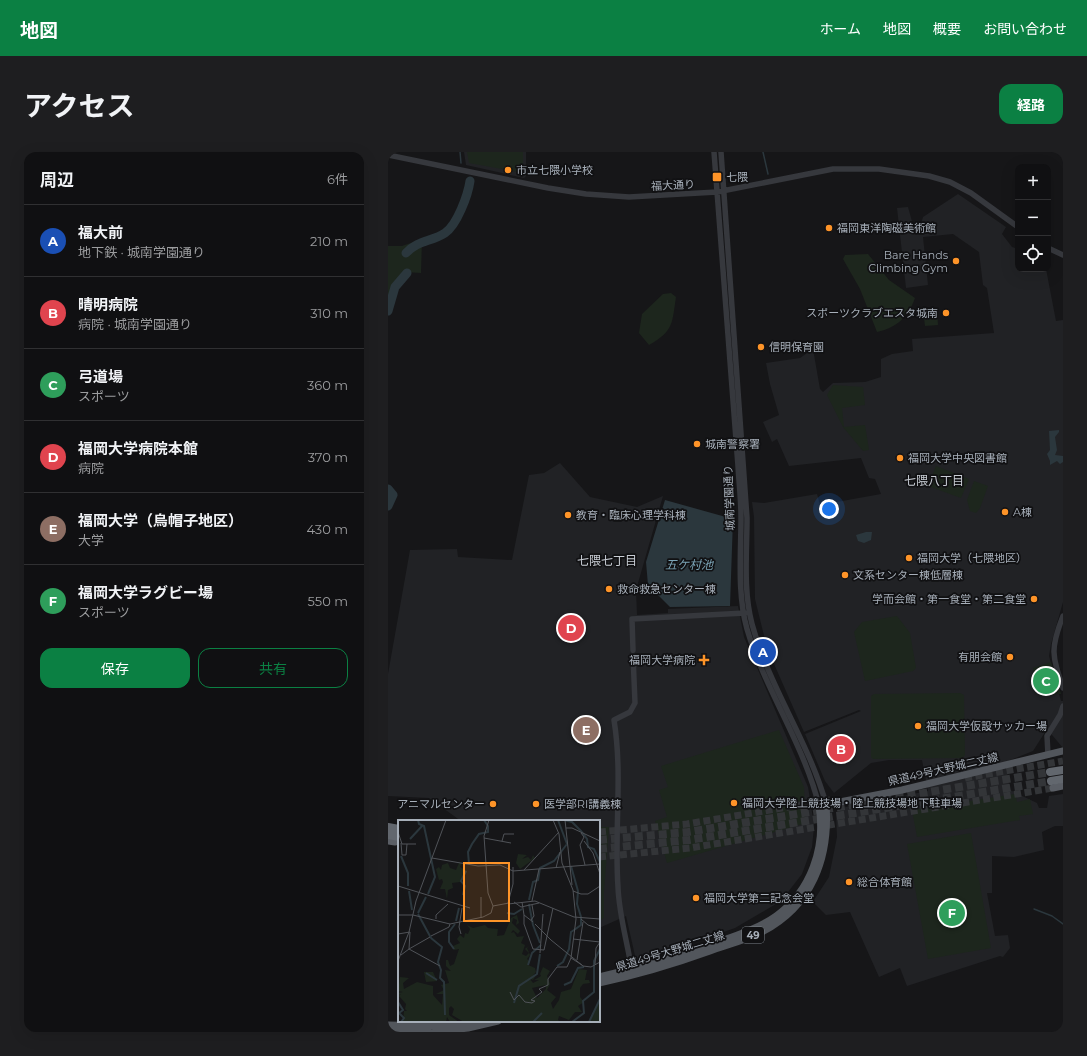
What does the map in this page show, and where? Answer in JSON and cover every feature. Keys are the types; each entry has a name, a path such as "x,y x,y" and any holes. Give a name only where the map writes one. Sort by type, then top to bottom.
{"highway":[{"path":"1050,772 1063,770"},
{"path":"1052,785 1063,779"},
{"path":"1052,785 1063,786"},
{"path":"388,825 398,828"},
{"path":"388,835 394,840"}],"main road":[{"name":"県道49号大野城二丈線","path":"600,983 672,959 751,929 776,916 786,908 802,888 818,856 822,805 902,790 1063,751"},
{"name":"県道49号大野城二丈線","path":"600,977 632,972"},
{"path":"388,1025 435,1026 468,1022"},
{"path":"436,1032 468,1028 494,1022"},
{"path":"388,1032 430,1032"}],"street":[{"name":"城南学園通り","path":"714,152 738,466 741,517 740,579 754,650 822,805"},
{"name":"城南学園通り","path":"720,152 746,510 747,613"},
{"name":"福大通り","path":"388,155 548,188 586,194 657,196 717,192 820,170 860,168 879,169 928,176 950,182 971,193 1015,225"},
{"path":"1051,249 1063,255"},
{"path":"632,972 618,887 617,810 620,780 614,720 630,712 635,703 632,618 747,613"},
{"path":"1063,616 1053,645 1053,655 1063,688"},
{"path":"1048,754 1047,736 1060,715 1063,706"}],"shaded area":[{"name":"市立七隈小学校","path":"464,152 526,152 526,176 524,178 466,165"},
{"name":"市立七隈小学校","path":"467,152 523,152 523,173 469,163"},
{"name":"福岡大学（七隈地区）","path":"958,194 1006,227 1002,234 1012,247 1015,248 1015,272 1047,272 1056,321 1063,320 1063,602 1049,656 1061,701 1063,701 1063,748 1047,729 1033,751 1005,762 1010,790 1037,803 1039,808 1047,808 1049,796 1063,794 1063,826 1055,826 1042,832 1044,850 1014,857 992,856 992,893 987,893 995,936 1008,935 1010,948 1003,957 1000,956 907,986 900,968 879,977 850,912 826,915 814,903 814,900 829,877 837,837 836,813 841,808 928,791 922,760 889,760 871,763 834,793 825,781 805,734 861,711 859,710 804,732 767,648 755,599 754,517 752,502 764,503 817,494 820,505 881,494 875,479 869,478 861,458 789,466 777,439 772,442 763,422 779,415 770,384 766,363 800,358 813,349 820,389 823,392 833,383 865,382 881,377 881,359 892,354 913,351 912,339 994,333 987,288 983,285 979,252 953,234 923,237 928,285 906,288 897,208 908,207 913,225 921,224 923,217"},
{"path":"422,239 421,273 405,272 394,287 388,309 388,246 402,246"},
{"path":"868,254 889,280 915,298 909,311 901,320 891,327 877,332 860,289 843,259 845,255"},
{"path":"671,293 676,297 674,314 670,326 663,335 649,345 639,333 642,314 663,294"},
{"path":"937,309 938,325 925,326 923,310"},
{"path":"833,385 863,387 865,405 842,408 844,427 865,425 869,450 863,451 843,427 827,395"},
{"path":"560,463 590,497 637,507 663,496 636,590 637,615 668,613 668,609 738,606 744,637 808,787 814,827 812,847 802,874 781,901 735,928 681,947 636,960 626,916 600,928 600,820 460,820 429,798 388,796 388,674 410,550 457,549 458,557 512,560 529,475 544,473"},
{"path":"936,466 969,479 961,498 928,486"},
{"path":"974,481 988,486 980,508 976,513 970,511 967,500"},
{"path":"897,616 910,633 916,668 913,671 865,681 854,632 862,622"},
{"path":"1051,662 1061,694 1039,695 1033,668"},
{"name":"福岡大学仮設サッカー場","path":"960,693 964,695 965,755 962,758 873,759 871,757 871,696 874,694"},
{"name":"福岡大学陸上競技場・陸上競技場地下駐車場","path":"779,730 804,787 806,823 667,863 655,821 667,817 659,790 668,787 661,766"},
{"path":"1015,794 1017,802 1030,799 1033,814 1019,816 1020,820 917,837 912,810"},
{"path":"600,827 609,827 604,892 604,918 600,920"},
{"path":"971,833 991,948 928,959 907,844"}],"water":[{"path":"1059,430 1055,437 1057,450 1055,455 1063,456 1063,462 1060,464 1057,461 1050,465 1047,454 1050,450 1049,431"},
{"name":"五ケ村池","path":"665,500 733,519 730,606 670,607 648,585 646,562"},
{"path":"872,532 871,540 864,543 858,541 856,535"}],"waterway":[{"path":"460,152 461,163"},
{"path":"763,152 768,174"},
{"path":"406,253 420,243 440,236 449,229 458,217 467,194 470,181"},
{"path":"388,311 395,287 407,273"},
{"path":"388,489 393,495 388,506"},
{"path":"1034,909 1052,916 1063,924"}],"tunnel":[{"path":"965,778 1063,761"},
{"path":"600,840 688,832 1050,772"},
{"path":"600,849 689,840 1051,781"},
{"path":"600,857 690,848 1053,788"},
{"path":"600,832 687,824 830,800"}],"place":[{"name":"市立七隈小学校","path":"508,170"},
{"name":"七隈","path":"717,177"},
{"name":"福岡東洋陶磁美術館","path":"829,228"},
{"name":"Bare Hands Climbing Gym","path":"956,261"},
{"name":"スポーツクラブエスタ城南","path":"946,313"},
{"name":"信明保育園","path":"761,347"},
{"name":"城南警察署","path":"697,444"},
{"name":"福岡大学中央図書館","path":"900,458"},
{"name":"A棟","path":"1005,512"},
{"name":"教育・臨床心理学科棟","path":"568,515"},
{"name":"福岡大学（七隈地区）","path":"909,558"},
{"name":"文系センター棟低層棟","path":"845,575"},
{"name":"救命救急センター棟","path":"609,589"},
{"name":"学而会館・第一食堂・第二食堂","path":"1034,599"},
{"name":"福岡大学病院本館","path":"571,628"},
{"name":"福大前","path":"763,652"},
{"name":"有朋会館","path":"1010,657"},
{"name":"福岡大学病院","path":"704,660"},
{"name":"弓道場","path":"1046,681"},
{"name":"福岡大学仮設サッカー場","path":"918,726"},
{"name":"福岡大学（烏帽子地区）","path":"586,730"},
{"name":"晴明病院","path":"841,749"},
{"name":"福岡大学陸上競技場・陸上競技場地下駐車場","path":"734,803"},
{"name":"アニマルセンター","path":"493,804"},
{"name":"医学部RI講義棟","path":"536,804"},
{"name":"総合体育館","path":"849,882"},
{"name":"福岡大学第二記念会堂","path":"696,898"},
{"name":"福岡大学ラグビー場","path":"952,913"}],"district":[{"name":"七隈八丁目","path":"934,481"},
{"name":"七隈七丁目","path":"607,561"}]}
